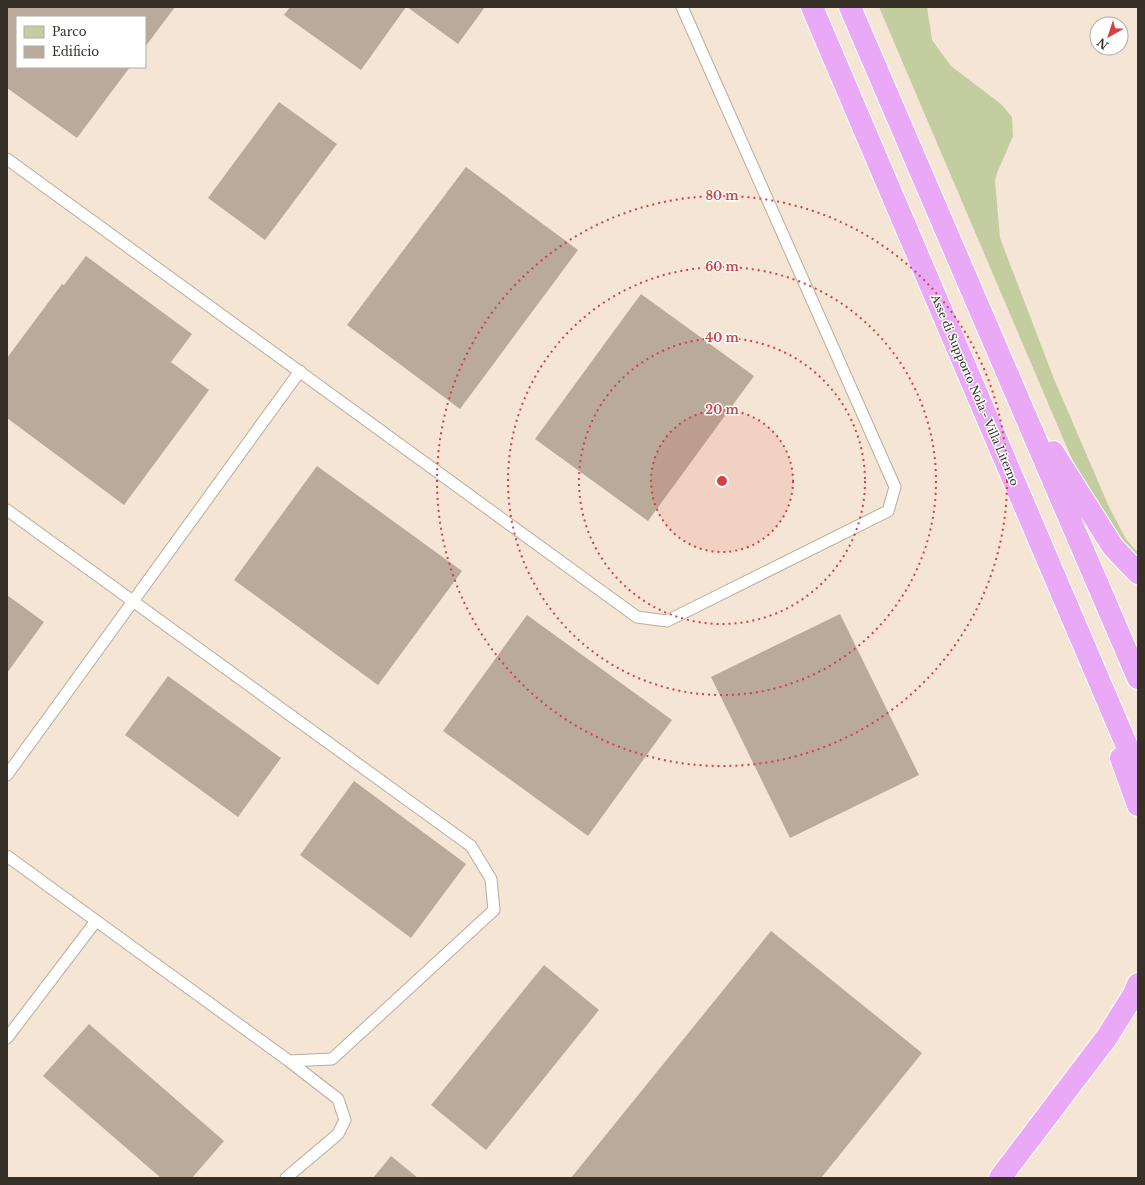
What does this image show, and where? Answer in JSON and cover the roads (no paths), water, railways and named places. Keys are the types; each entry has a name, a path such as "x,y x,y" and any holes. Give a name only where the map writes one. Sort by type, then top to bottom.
{"highway":[{"name":"Asse di Supporto Nola - Villa Literno","path":"812,7 1138,772"},
{"path":"850,7 1138,678"},
{"path":"1016,393 1113,547 1138,573"},
{"path":"1056,580 1138,805"},
{"path":"1000,1178 1107,1037 1134,994 1138,984"}],"lane":[{"path":"7,159 637,617 667,621 888,511 895,487 682,7"},
{"path":"7,775 300,371"},
{"path":"7,510 471,846 491,878 494,910 338,1054 332,1059 289,1062"},
{"path":"7,856 338,1099 345,1120 338,1134 286,1178"},
{"path":"7,1038 96,920"}]}
